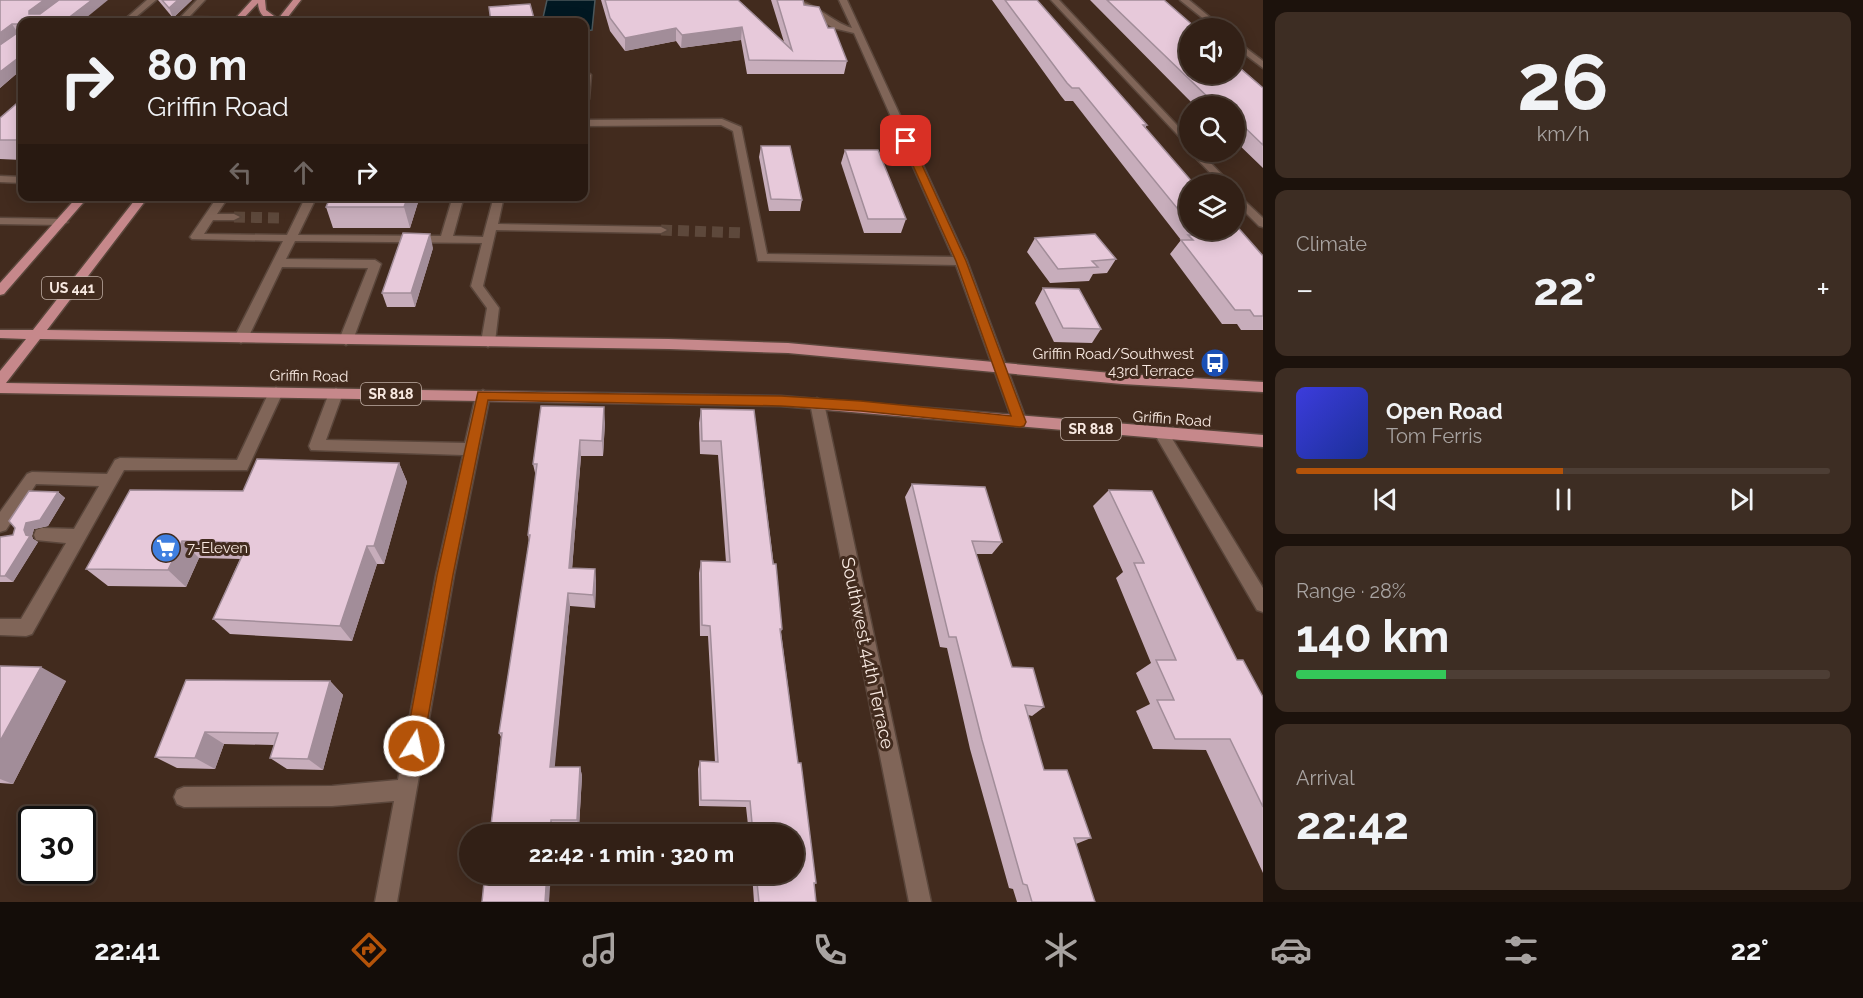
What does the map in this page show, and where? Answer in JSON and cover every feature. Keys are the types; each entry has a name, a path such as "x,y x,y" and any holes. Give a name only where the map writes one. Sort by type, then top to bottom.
{"main road":[{"path":"241,18 256,0"},
{"path":"261,0 262,11 269,18"},
{"path":"283,18 297,0"},
{"name":"US 441","path":"0,291 80,201"},
{"name":"US 441","path":"0,381 140,201"},
{"path":"0,334 788,348 1122,379 1263,387"},
{"name":"Griffin Road","path":"0,388 724,399 817,403 1163,436 1263,441"}],"street":[{"path":"131,18 152,0"},
{"path":"184,18 201,0"},
{"path":"796,0 836,26 858,32"},
{"path":"843,0 961,261 1020,422"},
{"path":"1055,0 1179,133"},
{"path":"1184,0 1206,18"},
{"path":"1245,50 1263,65"},
{"path":"588,123 722,122 738,129 762,258 961,261"},
{"path":"1205,162 1217,174"},
{"path":"0,179 18,180"},
{"path":"221,201 196,237 488,240"},
{"path":"241,338 310,201"},
{"path":"446,240 458,201"},
{"path":"488,342 493,309 477,286 497,201"},
{"path":"1245,205 1263,224"},
{"path":"210,217 234,217"},
{"path":"285,218 302,218"},
{"path":"0,221 62,222"},
{"path":"491,227 661,230"},
{"path":"744,232 757,233"},
{"path":"278,262 375,264 346,340"},
{"path":"0,627 26,627 120,464 242,466 276,392"},
{"path":"336,393 316,446 471,449"},
{"path":"386,902 445,575 483,395"},
{"name":"Southwest 44th Terrace","path":"817,403 920,902"},
{"path":"1163,436 1263,604"},
{"path":"4,532 32,478 112,480"},
{"path":"42,535 79,536"},
{"path":"184,797 332,796 407,789"}],"water":[{"path":"547,0 595,0 592,30 588,30 588,18 543,18"}],"building":[{"path":"0,0 44,0 29,11 29,14 40,14 59,0 92,0 68,18 18,18 18,24 12,24 0,33"},
{"path":"162,0 178,0 169,8"},
{"path":"605,0 738,0 792,50 777,0 803,0 804,5 819,7 828,28 834,28 847,61 749,60 742,27 682,35 676,28 625,38 610,18"},
{"path":"1005,0 1037,0 1147,125 1143,125 1185,174 1179,174 1179,211 1079,88 1072,88"},
{"path":"1107,0 1164,0 1185,18 1179,18 1179,69"},
{"path":"530,4 534,18 490,18 489,7"},
{"path":"18,24 18,58 0,72 0,45 17,33"},
{"path":"1245,72 1263,88 1263,145 1245,128 1245,96 1207,96 1194,84 1245,84"},
{"path":"18,102 18,140 0,140 0,118"},
{"path":"761,146 790,146 802,200 771,199"},
{"path":"845,150 878,150 906,219 868,219"},
{"path":"329,201 406,201 404,207 326,207"},
{"path":"403,233 430,234 411,293 382,293"},
{"path":"1095,234 1116,259 1092,261 1098,267 1058,269 1035,238"},
{"path":"1245,236 1263,256 1263,316 1254,316 1250,310 1235,310 1181,240 1245,240"},
{"path":"1043,288 1079,289 1101,329 1063,328"},
{"path":"541,406 604,407 602,441 580,440 569,568 595,569 593,595 568,593 550,767 580,767 577,820 551,820 551,824 491,824 502,733 499,733 530,535 528,535 537,464 533,464"},
{"path":"701,409 754,410 773,564 776,564 782,629 780,629 798,763 801,763 816,883 814,883 816,902 759,902 757,884 804,884 804,824 752,824 750,801 701,800 700,761 718,762 710,626 702,625 701,561 730,562 721,441 702,441"},
{"path":"257,459 399,463 374,546 367,546 340,626 213,619 248,543 182,541 168,570 86,569 130,490 243,491"},
{"path":"912,484 985,487 1002,542 972,541 1012,667 1033,668 1044,707 1025,705 1044,770 1067,770 1091,838 1074,838 1095,902 1032,902 1027,885 1023,884 982,740 956,637 949,637"},
{"path":"1109,490 1152,491 1237,660 1243,660 1263,697 1263,807 1230,739 1175,739 1157,700 1174,700 1156,660 1176,660 1134,563 1144,563"},
{"path":"29,491 58,492 40,520 26,523 24,530 26,535 30,536 5,576 0,576 0,537 13,535 15,528 9,521"},
{"path":"0,666 41,667 0,741"},
{"path":"186,680 330,681 308,759 270,758 278,733 205,732 195,758 155,757"},
{"path":"484,884 546,884 545,902 482,902"}],"tunnel":[{"path":"234,217 285,218"},
{"path":"661,230 744,233"}],"place":[{"name":"Griffin Road/Southwest 43rd Terrace","path":"1215,363"},
{"name":"7-Eleven","path":"166,548"}],"route":[{"path":"414,746 445,575 483,395 781,401 861,406 1020,422 961,261 906,141"}]}
